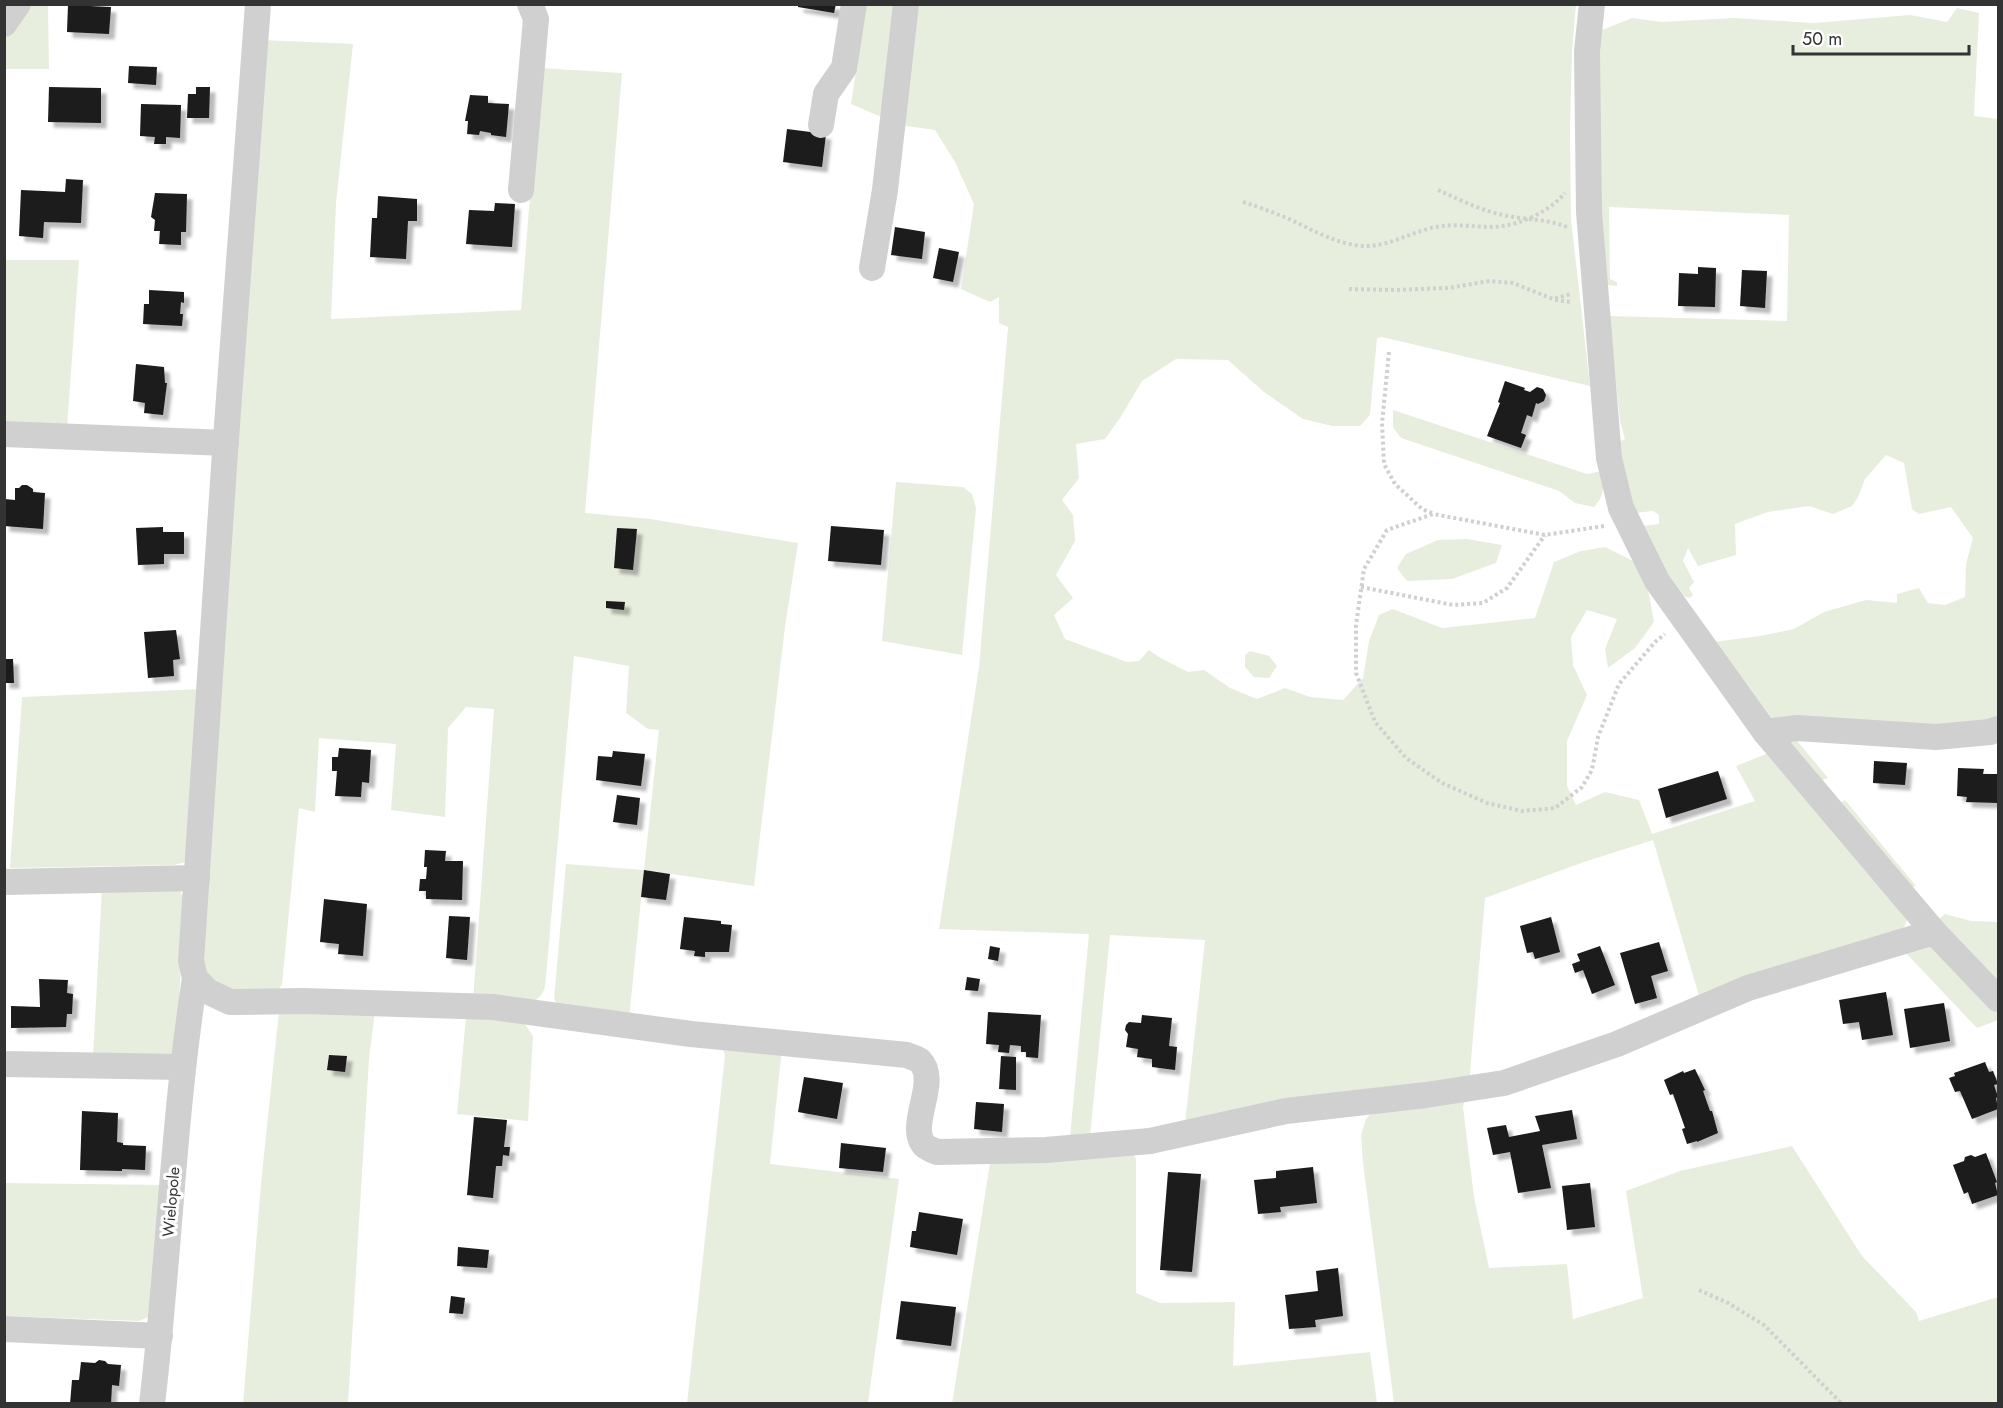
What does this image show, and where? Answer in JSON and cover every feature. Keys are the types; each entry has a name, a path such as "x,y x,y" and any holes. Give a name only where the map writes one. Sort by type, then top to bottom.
{"street":[{"path":"4,24 18,4"},
{"name":"Wielopole","path":"153,1404 182,1067 195,978 191,961 258,4"},
{"path":"521,190 536,19 530,4"},
{"path":"821,125 826,94 844,68 854,4"},
{"path":"873,267 885,190 906,4"},
{"path":"1592,4 1587,51 1591,235 1609,458 1621,508 1657,581 1765,732 1934,932 1998,999"},
{"path":"4,434 226,443"},
{"path":"1765,732 1797,728 1936,737 1990,732 1998,729"},
{"path":"4,882 197,878"},
{"path":"195,978 207,991 230,1002 304,1001 493,1007 691,1034 907,1056 919,1060 925,1070 926,1083 919,1135 925,1147 936,1152 1046,1150 1150,1141 1286,1111 1426,1095 1504,1083 1617,1044 1748,987 1934,932"},
{"path":"4,1064 182,1067"},
{"path":"4,1329 160,1336"}],"path":[{"path":"1243,202 1283,216 1320,235 1354,245 1381,246 1410,234 1443,226 1496,227 1528,219 1555,205 1588,164"},
{"path":"1438,190 1466,203 1505,216 1553,221 1591,235"},
{"path":"1349,289 1448,288 1490,281 1513,283 1553,299 1575,292 1594,274"},
{"path":"1389,352 1382,423 1384,464 1395,484 1422,509 1433,514 1545,535 1594,528 1628,520"},
{"path":"1433,514 1387,530 1364,568 1356,625 1356,673 1375,722 1406,758 1442,783 1487,803 1522,811 1555,808 1582,788 1592,770 1598,737 1619,684 1655,642 1684,618"},
{"path":"1361,587 1453,605 1483,603 1507,588 1545,535"},
{"path":"1699,1290 1728,1303 1764,1325 1842,1404"}],"green space":[{"path":"27,5 48,5 49,69 5,69 4,35"},
{"path":"866,5 896,5 884,118 851,104"},
{"path":"914,5 1576,5 1570,127 1571,219 1590,386 1382,337 1377,338 1370,415 1360,426 1332,426 1303,419 1264,392 1228,360 1176,359 1142,381 1105,439 1076,444 1079,478 1062,500 1073,515 1075,541 1056,575 1073,598 1054,615 1065,639 1127,662 1139,661 1149,650 1188,672 1204,670 1230,688 1257,699 1285,688 1310,697 1343,700 1363,678 1369,641 1379,615 1393,609 1442,628 1535,618 1554,562 1581,551 1605,547 1639,564 1649,594 1654,622 1635,648 1608,668 1605,649 1617,619 1587,610 1571,637 1573,665 1587,695 1567,741 1567,786 1576,805 1605,792 1639,800 1652,834 1755,801 1736,766 1766,754 1778,762 1904,911 1907,920 1903,930 1700,999 1653,840 1485,898 1469,1084 1185,1124 1205,940 1110,935 1090,1136 1070,1137 1089,934 939,929 979,667 1008,327 999,323 999,297 990,302 961,289 974,204 955,162 935,130 900,125"},
{"path":"1957,8 1979,13 1974,116 1998,119 1998,723 1979,729 1768,719 1713,642 1794,629 1824,612 1866,600 1897,603 1897,594 1919,588 1928,603 1945,605 1965,597 1966,564 1973,538 1951,507 1919,514 1912,509 1904,463 1886,455 1865,479 1852,506 1833,514 1809,506 1768,512 1735,524 1736,555 1698,566 1688,548 1683,561 1694,582 1689,588 1693,595 1690,598 1676,588 1662,567 1642,526 1659,524 1659,515 1653,511 1635,513 1617,443 1625,439 1620,421 1609,316 1787,321 1789,215 1609,207 1610,279 1617,282 1617,286 1602,282 1595,36 1602,30 1632,18 1661,22 1734,18 1814,23 1910,15 1947,22"},
{"path":"263,40 353,44 336,203 331,319 521,310 540,68 622,73 585,513 650,519 798,543 785,627 754,886 644,870 659,730 648,729 626,713 629,666 574,656 546,981 539,998 531,1003 512,1006 473,1001 494,709 466,707 448,728 445,817 391,810 396,744 319,738 315,812 299,808 282,984 278,991 225,989 204,972 199,954"},
{"path":"4,260 79,260 67,428 5,424"},
{"path":"1393,410 1587,474 1602,471 1602,495 1594,507 1575,503 1559,491 1401,438 1393,427"},
{"path":"896,482 963,487 972,494 976,508 962,655 882,641"},
{"path":"1467,539 1502,545 1496,563 1452,579 1407,581 1397,568 1406,554 1438,540"},
{"path":"1250,651 1269,656 1277,666 1269,678 1254,677 1245,667 1245,655"},
{"path":"201,689 185,862 174,865 10,868 22,697"},
{"path":"1794,737 1828,778 1817,782 1789,744"},
{"path":"1845,800 1916,886 1911,887 1841,803"},
{"path":"566,864 644,870 629,1019 559,1007 554,999"},
{"path":"174,886 180,891 185,901 176,1048 171,1057 93,1058 102,888"},
{"path":"1945,914 1971,921 1998,922 1998,986 1938,920"},
{"path":"1927,944 1935,946 1998,1014 1998,1020 1977,1028 1904,951"},
{"path":"279,1011 375,1011 369,1059 348,1403 243,1404 261,1184"},
{"path":"466,1017 524,1023 533,1036 528,1121 457,1114"},
{"path":"722,1046 782,1047 770,1164 899,1179 868,1403 687,1404 725,1055"},
{"path":"1465,1100 1463,1107 1474,1197 1489,1268 1567,1264 1573,1319 1643,1298 1626,1191 1680,1171 1792,1146 1862,1256 1916,1312 1919,1321 1998,1297 1998,1403 1394,1403 1361,1135 1366,1119 1376,1108"},
{"path":"1132,1151 1136,1159 1136,1293 1160,1303 1235,1302 1233,1366 1370,1352 1377,1403 952,1404 991,1157"},
{"path":"5,1183 164,1185 152,1315 139,1321 5,1316"}],"building":[{"path":"798,4 836,4 834,13 798,7"},
{"path":"68,5 111,7 109,34 67,32"},
{"path":"129,66 157,67 156,85 128,83"},
{"path":"49,87 101,88 101,123 48,122"},
{"path":"196,87 210,87 209,118 187,118 188,94 196,94"},
{"path":"470,95 488,96 488,103 509,104 506,137 480,131 479,135 467,134 468,121 465,121"},
{"path":"141,104 181,105 180,138 166,137 166,144 154,144 155,137 140,136"},
{"path":"787,129 826,134 822,167 783,162"},
{"path":"66,179 83,180 81,223 44,222 43,238 19,236 21,190 65,192"},
{"path":"155,193 187,194 186,232 181,232 181,245 159,244 160,231 154,231 155,220 151,217"},
{"path":"378,196 417,199 417,221 408,221 406,259 370,257 372,218 377,218"},
{"path":"495,203 515,204 512,247 466,244 469,210 494,211"},
{"path":"895,227 925,232 922,259 891,255"},
{"path":"939,248 959,252 953,282 933,278"},
{"path":"1698,267 1716,268 1715,307 1678,306 1679,273 1698,274"},
{"path":"1742,270 1767,271 1765,308 1740,306"},
{"path":"149,290 184,292 184,303 181,302 180,314 183,314 182,326 143,324 144,304 149,304"},
{"path":"136,364 164,367 165,383 167,383 163,415 144,413 145,403 133,401"},
{"path":"1505,381 1530,392 1537,387 1543,389 1546,395 1544,401 1536,403 1532,417 1527,415 1521,433 1526,435 1521,448 1487,436 1500,403 1498,402"},
{"path":"27,485 33,489 33,492 45,493 43,529 4,526 4,499 15,500 15,488"},
{"path":"831,526 884,530 881,565 828,561"},
{"path":"163,527 163,532 184,532 184,554 164,554 164,564 138,565 136,528"},
{"path":"617,528 637,529 633,570 614,568"},
{"path":"606,601 625,602 624,610 606,608"},
{"path":"176,630 180,659 173,660 174,676 148,678 144,632"},
{"path":"4,659 13,659 14,683 4,683"},
{"path":"339,748 371,750 369,783 362,782 361,797 335,796 337,771 332,771 332,757 338,757"},
{"path":"613,751 645,754 641,786 596,780 598,756 612,757"},
{"path":"1874,761 1907,763 1905,785 1873,783"},
{"path":"1958,768 1984,769 1983,774 1998,774 1998,803 1966,802 1967,797 1957,796"},
{"path":"1718,771 1727,799 1666,818 1658,789"},
{"path":"617,795 640,798 637,825 613,822"},
{"path":"425,850 446,851 445,861 463,861 462,900 426,899 426,891 419,891 420,879 426,879"},
{"path":"644,870 670,874 666,900 641,897"},
{"path":"324,899 367,904 363,956 338,954 339,944 320,942"},
{"path":"449,916 470,917 467,960 446,958"},
{"path":"684,917 721,921 721,924 732,925 729,952 705,952 705,957 694,956 695,951 680,949"},
{"path":"1551,917 1560,952 1535,959 1533,952 1527,953 1520,926"},
{"path":"1659,942 1668,971 1651,976 1657,998 1635,1004 1620,953"},
{"path":"990,946 1000,948 998,961 988,959"},
{"path":"1600,946 1615,985 1592,994 1583,970 1575,973 1572,964 1580,961 1577,954"},
{"path":"967,977 980,979 978,991 965,990"},
{"path":"39,979 68,980 67,993 73,994 72,1014 67,1014 66,1027 11,1028 11,1006 40,1007"},
{"path":"1886,992 1893,1035 1862,1040 1859,1022 1843,1024 1839,1000"},
{"path":"1944,1003 1950,1041 1910,1048 1904,1009"},
{"path":"988,1012 1041,1015 1038,1058 1026,1057 1026,1052 1021,1052 1021,1046 1010,1045 1009,1053 998,1052 999,1045 986,1044"},
{"path":"1142,1015 1172,1018 1169,1046 1177,1047 1175,1070 1152,1067 1152,1059 1137,1057 1138,1049 1126,1047 1128,1034 1125,1030 1126,1025 1129,1022 1141,1023"},
{"path":"329,1055 347,1056 345,1072 327,1070"},
{"path":"1001,1056 1016,1057 1016,1090 999,1089"},
{"path":"1985,1062 1989,1072 1993,1071 1998,1084 1994,1085 1998,1097 1996,1098 1998,1109 1972,1119 1960,1091 1955,1092 1949,1078 1955,1076 1954,1073"},
{"path":"1695,1069 1705,1090 1703,1091 1718,1133 1687,1144 1682,1129 1685,1128 1673,1094 1670,1095 1664,1080 1683,1071 1684,1073"},
{"path":"804,1077 843,1083 837,1119 798,1112"},
{"path":"976,1102 1004,1104 1002,1132 974,1129"},
{"path":"1572,1110 1577,1139 1542,1145 1551,1188 1518,1193 1510,1152 1493,1155 1487,1128 1506,1125 1509,1137 1540,1131 1535,1116"},
{"path":"82,1111 118,1113 117,1142 123,1145 146,1146 145,1170 80,1170"},
{"path":"474,1117 507,1120 504,1147 510,1147 509,1156 503,1155 502,1166 496,1166 493,1198 467,1195"},
{"path":"841,1143 886,1148 883,1172 839,1168"},
{"path":"1986,1153 1997,1182 1995,1183 1998,1195 1972,1204 1968,1192 1964,1194 1953,1165 1964,1161 1965,1157 1971,1155 1975,1157"},
{"path":"1313,1167 1317,1203 1280,1207 1281,1212 1258,1214 1254,1180 1276,1178 1276,1171"},
{"path":"1168,1172 1201,1174 1192,1272 1160,1270"},
{"path":"1590,1183 1595,1227 1567,1230 1562,1186"},
{"path":"919,1212 963,1219 957,1255 910,1247 912,1231 916,1231"},
{"path":"458,1247 489,1250 487,1268 457,1266"},
{"path":"1338,1268 1343,1316 1315,1320 1316,1327 1289,1329 1285,1295 1318,1291 1316,1271"},
{"path":"451,1296 465,1298 463,1314 449,1313"},
{"path":"901,1301 956,1307 951,1346 896,1339"},
{"path":"99,1360 108,1364 121,1365 119,1386 112,1385 111,1404 70,1404 72,1380 79,1380 81,1362 95,1363"}]}
